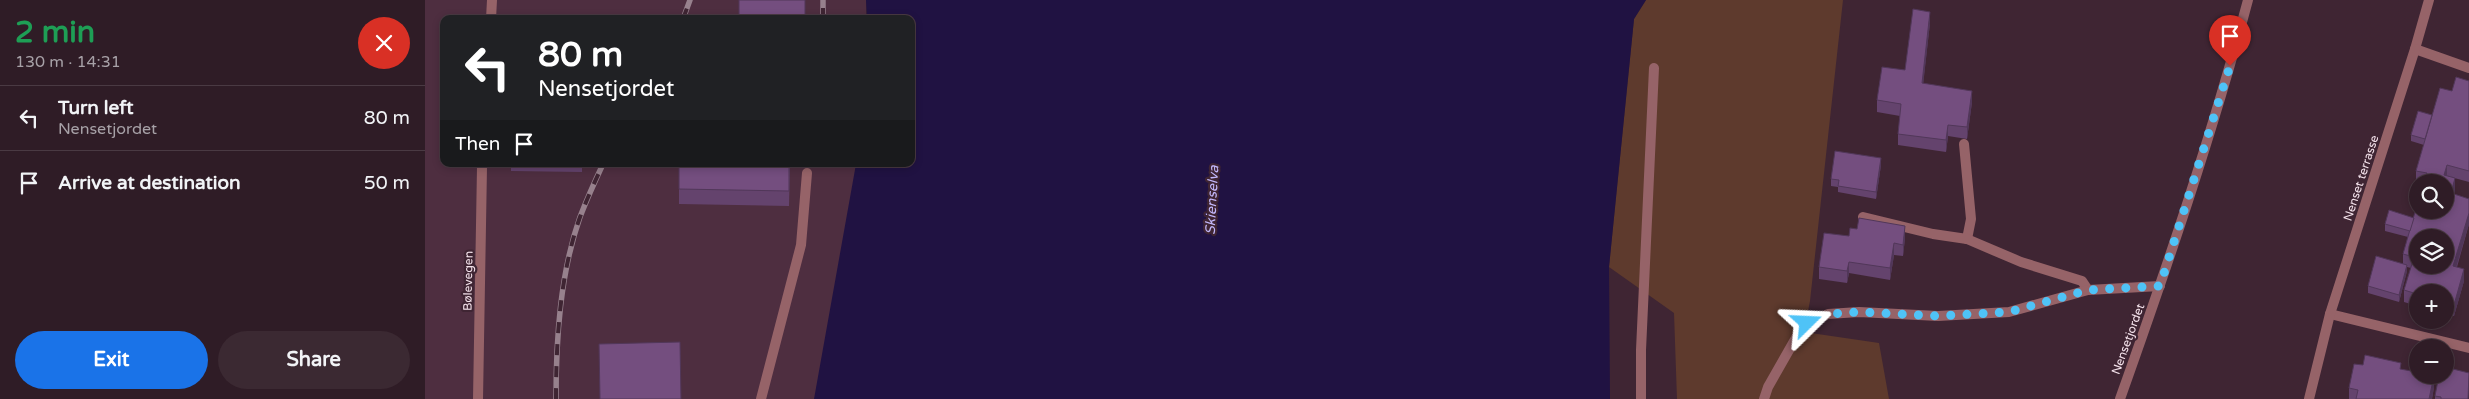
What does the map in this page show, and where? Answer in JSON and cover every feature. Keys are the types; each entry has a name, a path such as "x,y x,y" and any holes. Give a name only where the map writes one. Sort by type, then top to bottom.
{"street":[{"path":"491,15 492,0"},
{"name":"Nensetjordet","path":"2120,399 2160,286 2221,100 2248,0"},
{"name":"Nenset terrasse","path":"2309,399 2331,314 2429,0"},
{"path":"2415,49 2469,68"},
{"path":"1641,399 1641,350 1654,68"},
{"path":"1964,144 1971,219 1967,239"},
{"name":"Bølevegen","path":"478,399 482,167"},
{"path":"761,399 801,245 807,173"},
{"path":"1863,216 1933,234 1967,239 2021,262 2082,281 2088,290"},
{"path":"1764,399 1768,387 1797,336 1807,323 1828,314 1859,312 1938,316 2009,312 2088,290 2160,286"},
{"path":"2331,314 2469,348"}],"shaded area":[{"path":"425,0 866,0 866,15 440,15 440,167 863,167 817,399 425,399"},
{"path":"1646,0 1843,0 1810,301 1804,332 1879,343 1889,399 1677,399 1674,313 1609,267 1634,19"}],"water":[{"name":"Skienselva","path":"866,0 1646,0 1634,19 1609,267 1610,399 814,399 855,167 915,167 915,15 867,15"}],"building":[{"path":"739,0 805,0 805,15 739,15"},
{"path":"1913,9 1930,12 1922,83 1972,91 1967,127 1948,125 1946,140 1898,134 1901,104 1877,100 1882,67 1905,70"},
{"path":"2456,77 2469,81 2469,171 2447,165 2444,174 2427,174 2416,171 2440,88 2452,91"},
{"path":"2418,111 2432,115 2425,139 2411,135"},
{"path":"1835,151 1881,158 1876,192 1838,186 1839,180 1831,179"},
{"path":"679,167 789,167 789,191 679,189"},
{"path":"2454,194 2469,199 2469,213 2454,263 2454,229 2410,229 2413,219 2454,219"},
{"path":"2389,210 2409,216 2409,219 2414,219 2409,231 2385,224"},
{"path":"1859,218 1905,226 1903,245 1894,243 1890,268 1849,262 1847,271 1819,267 1824,233 1849,236 1850,228 1857,229"},
{"path":"2409,233 2409,256 2403,254"},
{"path":"2376,256 2407,265 2399,295 2368,286"},
{"path":"2454,266 2464,269 2454,305 2454,284 2409,284 2409,292 2404,290 2409,274 2454,274"},
{"path":"680,342 681,399 600,399 599,344"},
{"path":"2365,355 2401,363 2400,369 2409,371 2409,384 2432,384 2429,399 2356,399 2358,390 2349,388 2354,364 2363,365"},
{"path":"2454,369 2469,373 2468,399 2441,399 2441,397 2435,396 2437,384 2454,384"}],"railway":[{"path":"684,15 690,0"},
{"path":"823,0 823,15"},
{"path":"556,399 558,330 568,261 580,217 602,167"}],"route":[{"path":"1807,323 1828,314 1859,312 1938,316 2009,312 2088,290 2160,286 2221,100 2230,66"}]}
